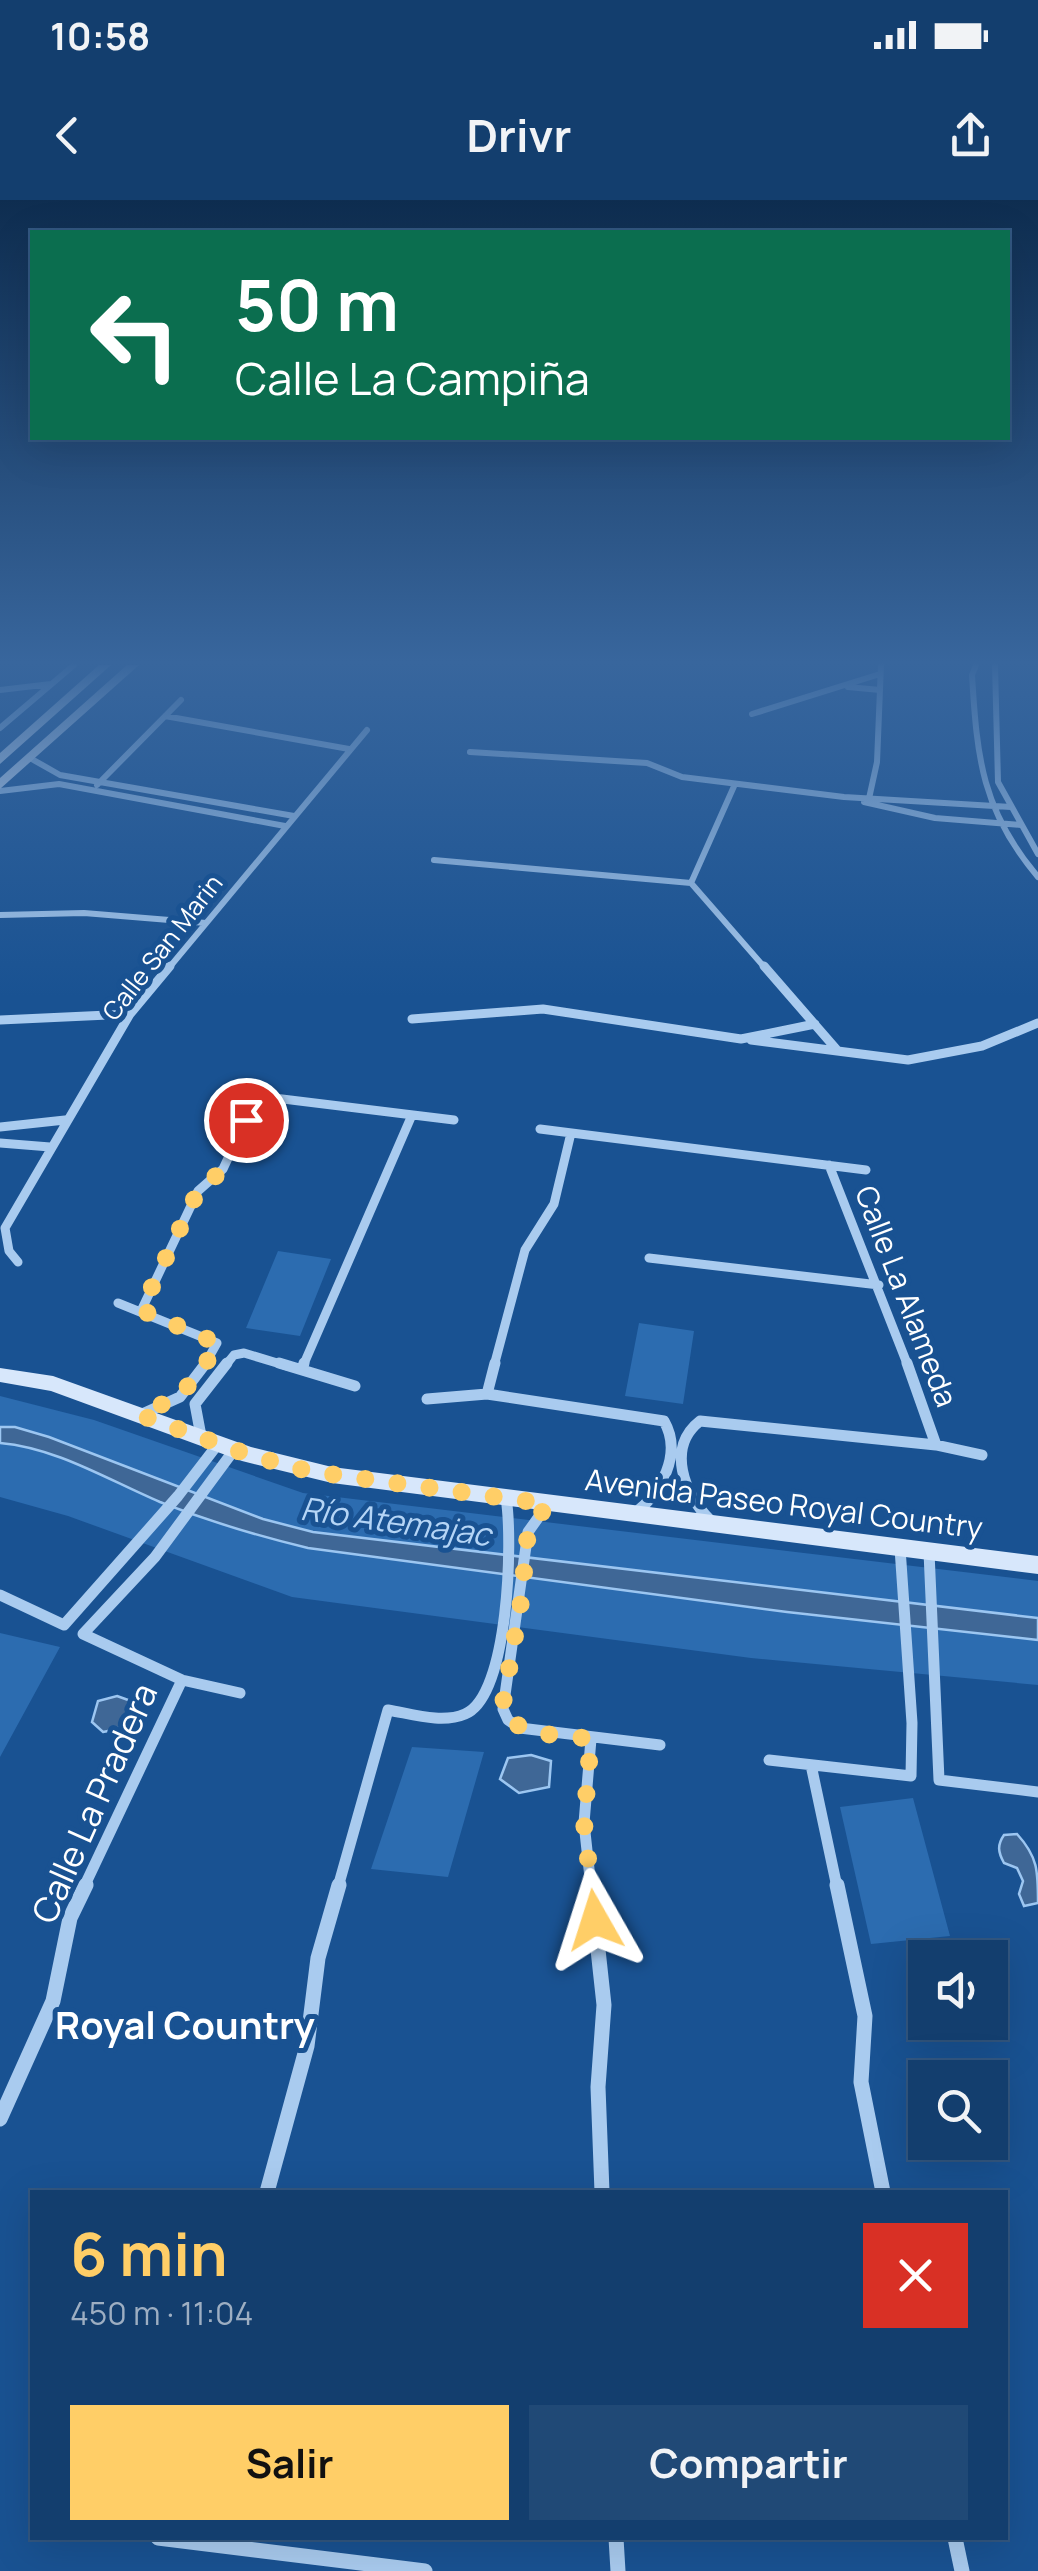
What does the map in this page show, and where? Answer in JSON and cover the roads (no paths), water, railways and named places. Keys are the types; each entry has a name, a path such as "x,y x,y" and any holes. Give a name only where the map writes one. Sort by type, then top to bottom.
{"street":[{"path":"33,786 46,776"},
{"path":"75,776 294,816"},
{"path":"92,790 106,776"},
{"name":"Calle San Marin","path":"18,1262 9,1252 6,1228 65,1120 130,1014 327,776"},
{"path":"679,776 844,797 1000,826 1021,825"},
{"path":"868,801 874,776"},
{"path":"980,776 1000,826 1038,877"},
{"path":"998,776 1038,854"},
{"path":"0,788 52,784 286,826"},
{"path":"691,883 735,784"},
{"path":"868,801 1011,807"},
{"path":"434,860 691,883 837,1050"},
{"path":"0,915 84,913 206,923"},
{"path":"412,1019 543,1010 908,1060 982,1046 1038,1023"},
{"path":"0,1020 130,1014"},
{"path":"741,1038 815,1024"},
{"path":"226,1092 454,1120"},
{"path":"141,1310 198,1191 224,1169 258,1096"},
{"path":"304,1368 368,1210 412,1115"},
{"path":"0,1128 65,1120"},
{"path":"14,1142 20,1127"},
{"name":"Calle La Alameda","path":"540,1128 866,1170"},
{"path":"487,1394 526,1250 554,1204 571,1133"},
{"path":"0,1143 50,1147"},
{"name":"Calle La Alameda","path":"829,1165 879,1285 936,1445"},
{"path":"649,1258 879,1285"},
{"path":"118,1303 217,1343 218,1347 181,1395 140,1415"},
{"path":"0,1595 64,1625 218,1443 195,1404 228,1358 244,1352 354,1386"},
{"name":"Avenida Paseo Royal Country","path":"0,1374 53,1384 218,1443 332,1475 1038,1565"},
{"path":"427,1399 487,1394 664,1420 671,1436 664,1482 652,1500 632,1515"},
{"name":"Calle La Alameda","path":"719,1527 692,1502 681,1475 686,1436 693,1424 700,1421 936,1445 982,1455"},
{"name":"Calle La Pradera","path":"218,1443 217,1470 155,1558 83,1634 182,1680 240,1693"},
{"path":"268,2190 307,2046 318,1958 388,1710 454,1718 470,1714 482,1703 514,1602 506,1498"},
{"path":"548,1504 528,1532 514,1602 502,1709 508,1720 520,1728 660,1744"},
{"path":"769,1760 911,1776 912,1723 900,1548"},
{"path":"929,1552 928,1650 934,1673 940,1780 1038,1792"},
{"name":"Calle La Pradera","path":"0,2119 53,2001 70,1918 182,1680"},
{"path":"591,1739 584,1823 604,2005 598,2087 602,2190"},
{"path":"811,1765 865,2016 862,2094 883,2190"},
{"path":"182,2540 426,2571"},
{"path":"616,2540 618,2571"},
{"path":"955,2540 962,2571"}],"district":[{"name":"Royal Country","path":"185,2024"}],"water label":[{"name":"Río Atemajac","path":"396,1521"}]}
